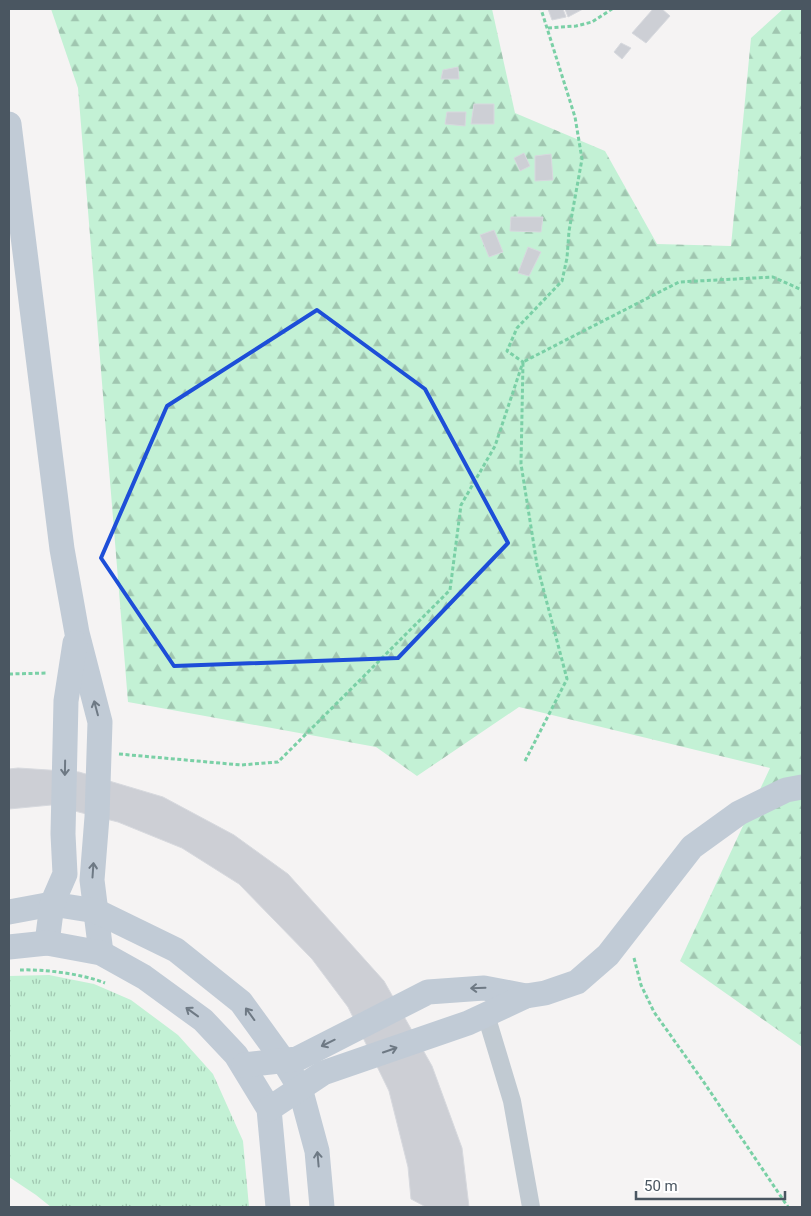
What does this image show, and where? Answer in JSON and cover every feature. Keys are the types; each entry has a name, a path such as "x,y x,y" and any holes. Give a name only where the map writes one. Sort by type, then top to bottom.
{"main road":[{"path":"9,124 62,549 76,633 100,722 97,816 92,880 101,953"},
{"path":"47,943 52,904 65,874 63,834 66,702 76,633"},
{"path":"269,1109 323,1073 468,1023 526,996 545,993 576,982 608,955 692,847 739,813 786,790 802,787"},
{"path":"9,912 52,904 96,910 176,950 241,1002 283,1060 300,1088 317,1151 322,1207"},
{"path":"9,947 47,943 101,953 144,977 203,1020 244,1065 269,1109 278,1207"},
{"path":"244,1065 296,1059 428,992 484,988 526,996"}],"street":[{"path":"486,1015 512,1100 531,1207"}],"path":[{"path":"523,362 507,351 517,328 562,282 582,159 575,117 542,9"},
{"path":"548,28 576,26 592,22 612,9"},
{"path":"99,752 241,765 278,762 450,590 461,505 495,446 523,362 679,282 773,277 802,290"},
{"path":"523,362 521,464 537,565 567,679 525,761"},
{"path":"9,674 70,673"},
{"path":"626,931 641,985 654,1012 788,1207"},
{"path":"17,970 34,969 69,974 109,984"}],"highlighted area":[{"path":"317,310 425,389 508,543 398,658 174,666 101,558 167,406"}],"green space":[{"path":"51,9 492,9 515,113 605,151 657,244 731,246 751,38 783,9 802,9 802,1047 680,961 770,768 519,707 417,776 376,747 128,702 78,88"},
{"path":"49,975 94,984 131,1000 178,1035 213,1074 243,1141 249,1207 51,1207 9,1177 9,976"}],"building":[{"path":"548,9 563,9 566,17 552,20"},
{"path":"565,9 583,9 568,17"},
{"path":"653,9 662,9 670,16 646,43 632,33"},
{"path":"621,43 631,48 622,59 614,52"},
{"path":"458,67 459,79 441,79 443,70"},
{"path":"474,104 494,104 494,124 471,124"},
{"path":"447,112 466,112 465,126 445,124"},
{"path":"524,153 530,166 520,171 514,158"},
{"path":"551,154 553,180 535,181 535,156"},
{"path":"511,217 543,217 541,232 510,231"},
{"path":"494,230 503,252 489,257 480,235"},
{"path":"528,247 541,252 529,276 518,273"},
{"path":"9,769 79,772 163,797 234,835 288,874 384,981 432,1066 462,1148 469,1207 426,1207 411,1199 408,1167 389,1091 348,1007 312,959 239,884 182,848 118,822 51,805 9,809"}]}
